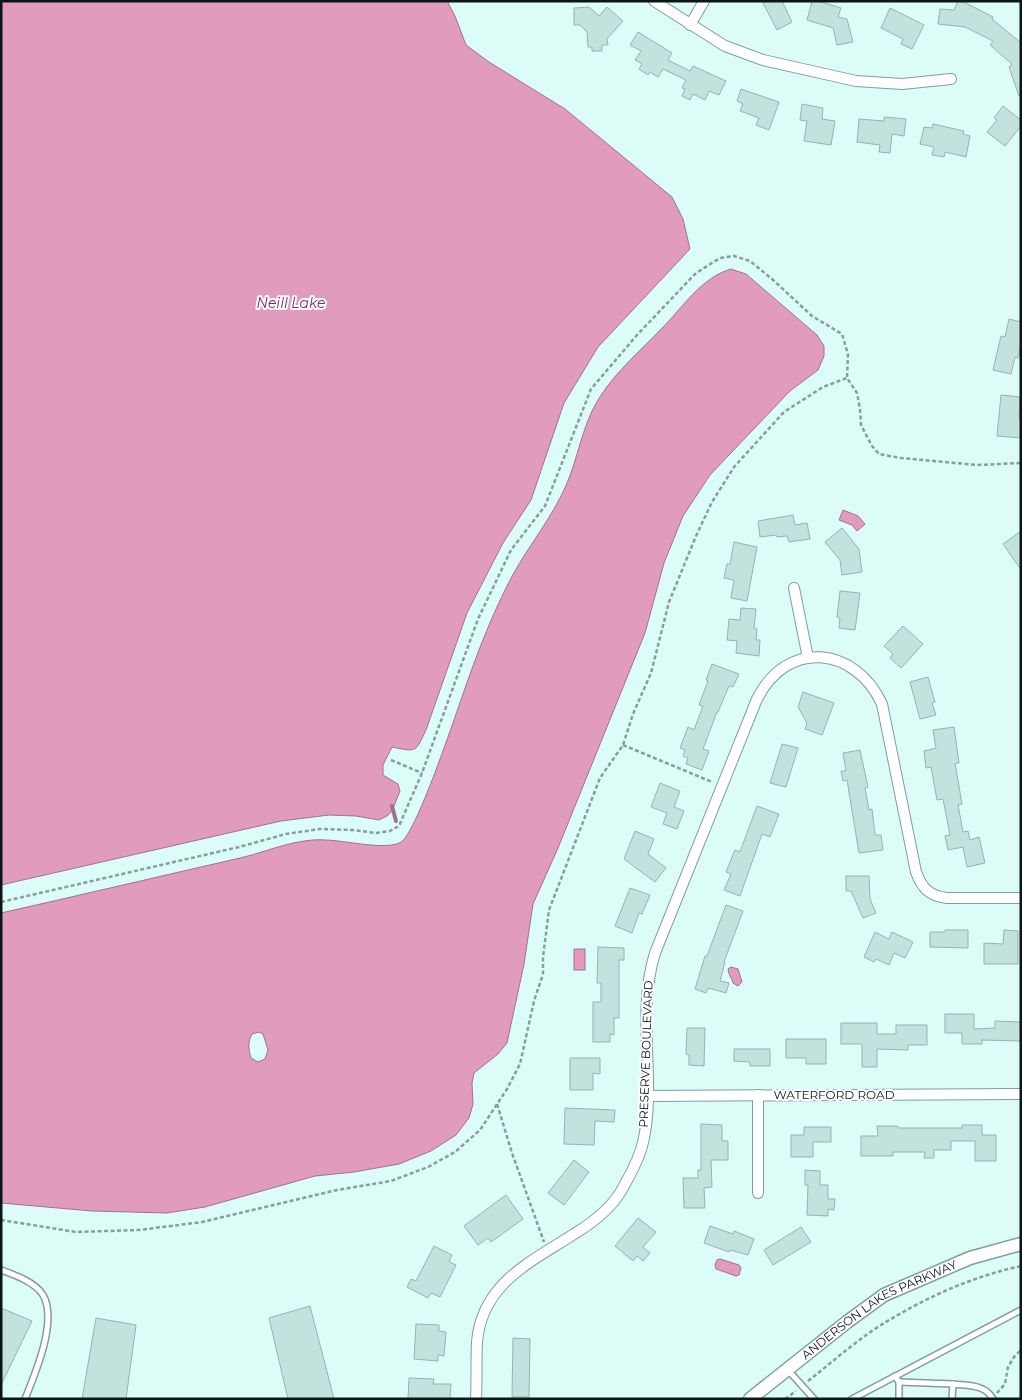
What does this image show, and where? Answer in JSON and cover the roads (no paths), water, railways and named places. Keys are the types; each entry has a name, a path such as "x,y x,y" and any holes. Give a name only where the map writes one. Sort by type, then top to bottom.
{"street":[{"path":"654,1 725,46 763,60 856,81 902,84 951,79"},
{"path":"690,25 704,1"},
{"path":"794,588 808,658"},
{"name":"PRESERVE BOULEVARD","path":"476,1399 477,1340 481,1321 488,1303 499,1287 514,1274 589,1225 608,1207 624,1187 635,1164 644,1139 647,1096 646,992 649,972 658,944 764,686 776,673 789,664 808,658 821,657 837,660 853,667 875,689 882,704 916,872 916,886 936,897 1021,898"},
{"name":"WATERFORD ROAD","path":"647,1096 1021,1094"},
{"path":"758,1095 758,1193"},
{"name":"ANDERSON LAKES PARKWAY","path":"750,1399 787,1368 884,1295 970,1258 1021,1244"}],"lane":[{"path":"1,1270 23,1277 43,1294 47,1306 47,1323 42,1356 25,1399"},
{"path":"852,1399 1021,1310"},
{"path":"787,1368 814,1399"},
{"path":"895,1376 899,1382 899,1399"},
{"path":"899,1382 953,1384 984,1388 993,1398"},
{"path":"952,1399 953,1384"}],"water":[{"name":"Neill Lake","path":"1,1 447,1 466,45 489,62 565,109 672,197 683,219 690,249 598,347 564,403 531,500 503,543 467,613 422,738 417,747 411,750 392,747 383,765 383,775 398,784 400,791 392,811 379,820 356,816 329,815 281,821 1,885"},
{"path":"731,269 746,274 817,335 824,346 824,356 818,370 790,391 710,475 683,516 664,563 645,633 558,848 533,904 524,964 507,1043 498,1054 474,1073 472,1083 473,1104 469,1118 456,1135 431,1151 399,1164 354,1172 315,1176 205,1207 167,1213 92,1211 1,1203 1,913 240,858 301,842 333,840 386,845 401,842 408,833 427,792 486,631 519,564 565,488 592,411 599,398 616,375 695,292 721,273","holes":["259,1032 263,1034 268,1050 265,1059 258,1062 251,1058 249,1042 252,1034"]},
{"path":"843,510 858,516 865,524 857,531 852,525 839,520"},
{"path":"574,949 585,949 585,970 574,970"},
{"path":"731,967 738,969 742,982 738,986 733,983 729,973 728,969"},
{"path":"720,1259 739,1265 741,1268 739,1275 736,1276 716,1269 717,1260"}],"waterway":[{"path":"392,806 396,821"}]}
